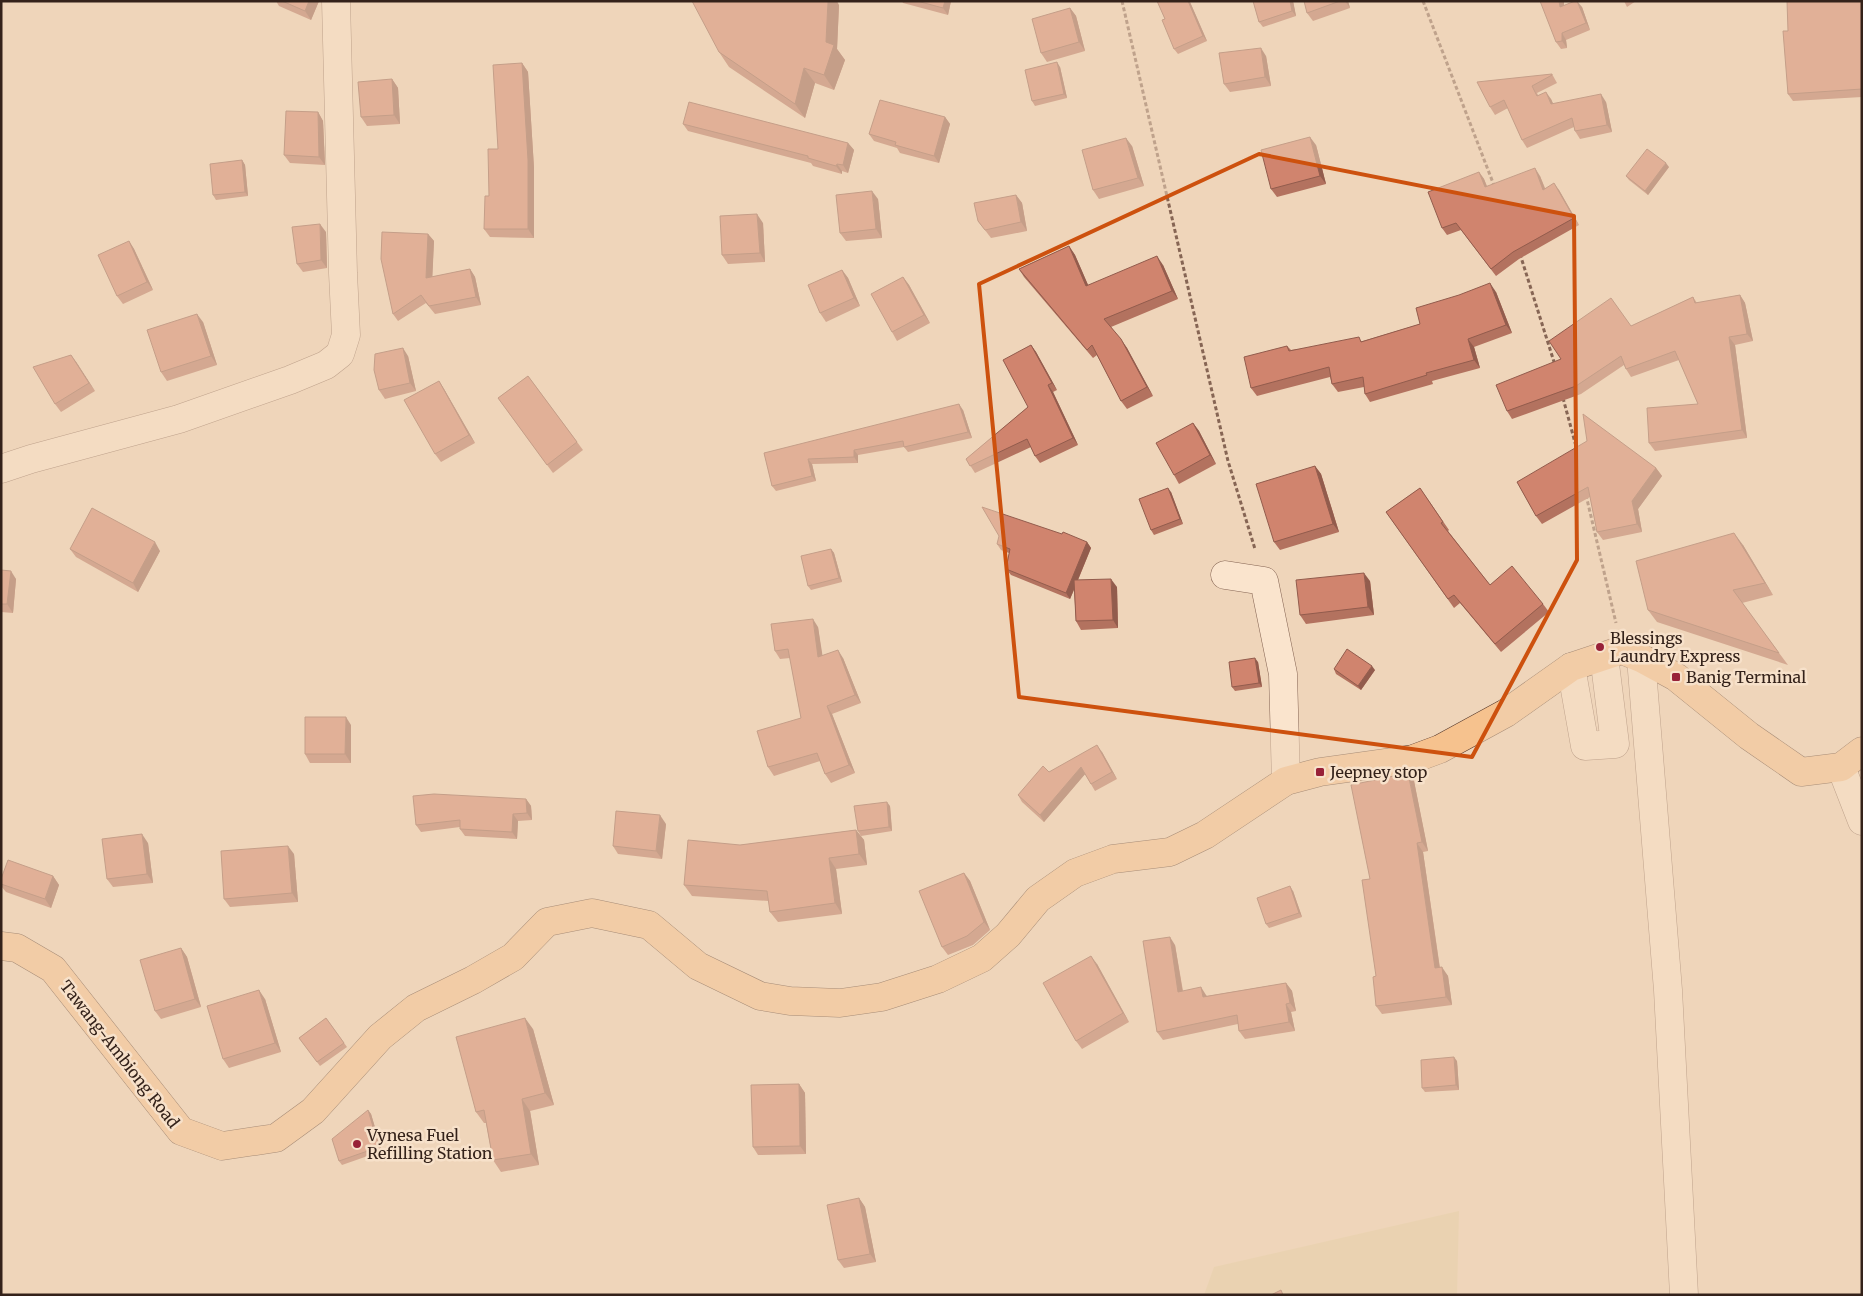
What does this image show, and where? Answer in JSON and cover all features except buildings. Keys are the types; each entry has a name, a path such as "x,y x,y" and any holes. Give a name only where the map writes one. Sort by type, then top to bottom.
{"main road":[{"name":"Tawang-Ambiong Road","path":"1,946 17,948 53,969 181,1131 222,1146 276,1138 312,1110 380,1037 416,1008 473,980 513,957 547,922 592,913 649,925 698,966 760,996 790,1001 840,1003 882,997 938,979 982,958 1008,936 1038,900 1075,873 1113,859 1170,852 1204,835 1286,781 1320,772 1413,759 1440,749 1506,713 1571,667 1622,655"},
{"path":"1622,655 1676,677 1749,736 1801,772 1851,759"}],"street":[{"path":"1,468 179,419 290,380 326,364 340,354 346,335 336,1"},
{"path":"1225,576 1264,581 1283,674 1286,781"},
{"path":"1571,667 1585,746 1616,744 1622,655"},
{"path":"1622,655 1668,990 1684,1295"},
{"path":"1851,759 1862,821"}],"path":[{"path":"1122,1 1228,461 1264,581"},
{"path":"1422,1 1497,194"},
{"path":"1518,248 1546,331 1556,368"},
{"path":"1562,397 1577,452"},
{"path":"1586,494 1622,655"}],"highlighted area":[{"path":"1259,154 1574,216 1577,560 1472,757 1019,697 979,284"}],"shaded area":[{"path":"1459,1211 1457,1295 1204,1295 1214,1267"}],"place":[{"name":"Blessings Laundry Express","path":"1600,647"},
{"name":"Banig Terminal","path":"1676,677"},
{"name":"Jeepney stop","path":"1320,772"},
{"name":"Vynesa Fuel Refilling Station","path":"357,1144"}]}
